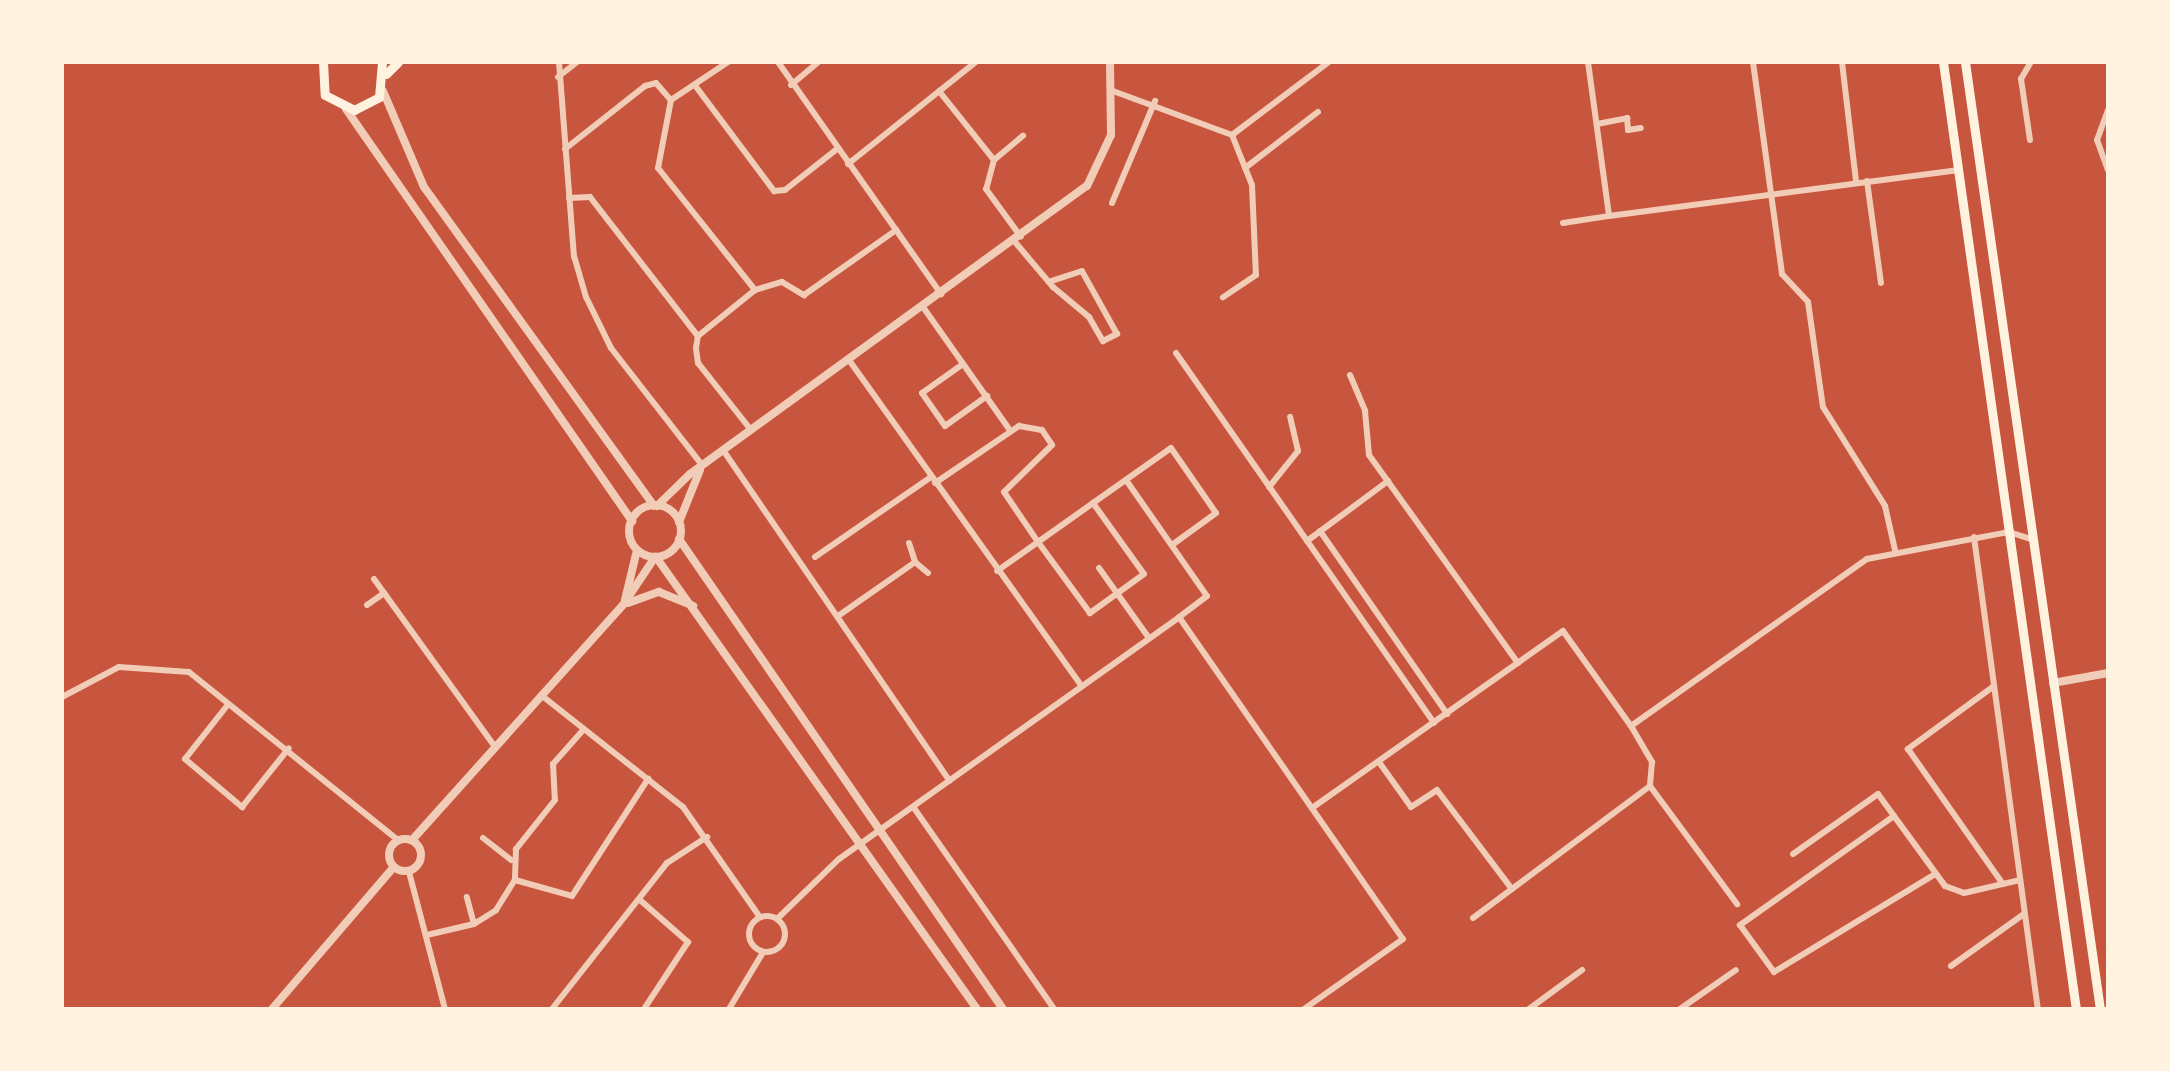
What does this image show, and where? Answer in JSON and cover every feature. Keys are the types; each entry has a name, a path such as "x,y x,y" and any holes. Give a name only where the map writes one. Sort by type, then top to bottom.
{"main road":[{"path":"320,65 325,95 346,109 368,106 383,91 386,74 382,62"},
{"path":"386,74 398,62"},
{"path":"1943,62 2076,1009"},
{"path":"1965,62 2100,1009"}],"street":[{"path":"559,62 557,78 574,256 611,348 702,465"},
{"path":"557,78 577,62"},
{"path":"671,100 697,88 728,62"},
{"path":"778,62 791,85 941,294"},
{"path":"791,85 818,62"},
{"path":"848,164 976,62"},
{"path":"632,521 656,506 702,465 1018,240 1087,186 1111,135 1113,91 1110,62"},
{"path":"1232,135 1329,62"},
{"path":"1588,62 1609,216"},
{"path":"1753,62 1782,274 1808,302 1823,407 1885,506 1895,550"},
{"path":"1842,62 1856,182"},
{"path":"2030,140 2021,79 2031,62"},
{"path":"565,149 645,86 663,87 671,100 658,168 755,290"},
{"path":"697,88 774,191 785,190 837,149"},
{"path":"383,91 424,187 656,506 679,522"},
{"path":"939,91 994,160"},
{"path":"1113,91 1155,101 1232,135 1245,168 1256,275 1223,297"},
{"path":"1112,203 1155,101"},
{"path":"346,109 632,521 637,550 623,605"},
{"path":"2108,110 2097,140 2108,170"},
{"path":"1245,168 1318,112"},
{"path":"1597,124 1627,118 1628,130 1641,128"},
{"path":"1023,136 985,170 986,189 1049,282 1075,302 1103,341 1117,334 1082,271 1049,282"},
{"path":"1563,223 1957,170"},
{"path":"1867,181 1881,283"},
{"path":"569,198 590,197 698,336 698,363 751,430"},
{"path":"698,336 755,290 782,282 804,295 896,230"},
{"path":"923,307 1009,429"},
{"path":"1176,353 1434,723"},
{"path":"849,360 1081,685"},
{"path":"963,364 922,393 945,426 987,396"},
{"path":"1350,375 1365,411 1369,455 1518,663"},
{"path":"1269,487 1298,451 1290,417"},
{"path":"815,557 1009,429 1042,430 1052,445 1004,492 1090,613 1144,574 1093,503"},
{"path":"997,571 1171,448 1216,513 1172,545"},
{"path":"723,450 950,781"},
{"path":"702,465 679,522 679,539 878,832 1003,1009"},
{"path":"777,919 862,843 1207,596 1126,480"},
{"path":"1307,541 1388,481"},
{"path":"1320,531 1447,714"},
{"path":"1631,726 1832,582 1895,550 2009,532 2033,540"},
{"path":"1974,537 2038,1009"},
{"path":"62,697 119,667 178,668 289,748 397,839 413,839 623,605 655,557 679,539"},
{"path":"909,543 915,562 928,573"},
{"path":"637,550 655,557 694,606 977,1009"},
{"path":"838,616 915,562"},
{"path":"1099,568 1149,638"},
{"path":"374,579 495,747"},
{"path":"623,605 659,592 694,606"},
{"path":"367,605 384,593"},
{"path":"1179,617 1403,939 1304,1009"},
{"path":"1312,808 1563,631 1631,726 1652,762 1650,786 1737,904"},
{"path":"2053,683 2108,673"},
{"path":"1994,686 1908,749 2003,884"},
{"path":"541,695 648,779 707,837 759,916 777,919"},
{"path":"226,707 185,759 242,807 289,748"},
{"path":"511,860 555,800 553,764 584,729"},
{"path":"1379,762 1411,807 1437,790 1512,889"},
{"path":"515,880 572,896 648,779"},
{"path":"1473,918 1650,786"},
{"path":"1793,854 1878,794 1935,874 1964,893 2020,880"},
{"path":"914,808 1054,1009"},
{"path":"1894,816 1740,925 1774,972 1935,874"},
{"path":"552,1009 675,854 707,837"},
{"path":"427,935 474,924 496,910 515,880 511,860 483,838"},
{"path":"272,1009 393,868 397,839"},
{"path":"413,839 419,856 409,872 445,1009"},
{"path":"393,868 409,872"},
{"path":"467,897 474,924"},
{"path":"640,900 688,942 644,1009"},
{"path":"1951,966 2024,914"},
{"path":"759,916 751,935 762,954"},
{"path":"729,1009 762,954 779,947 777,919"},
{"path":"1529,1009 1582,970"},
{"path":"1680,1009 1736,970"}]}
